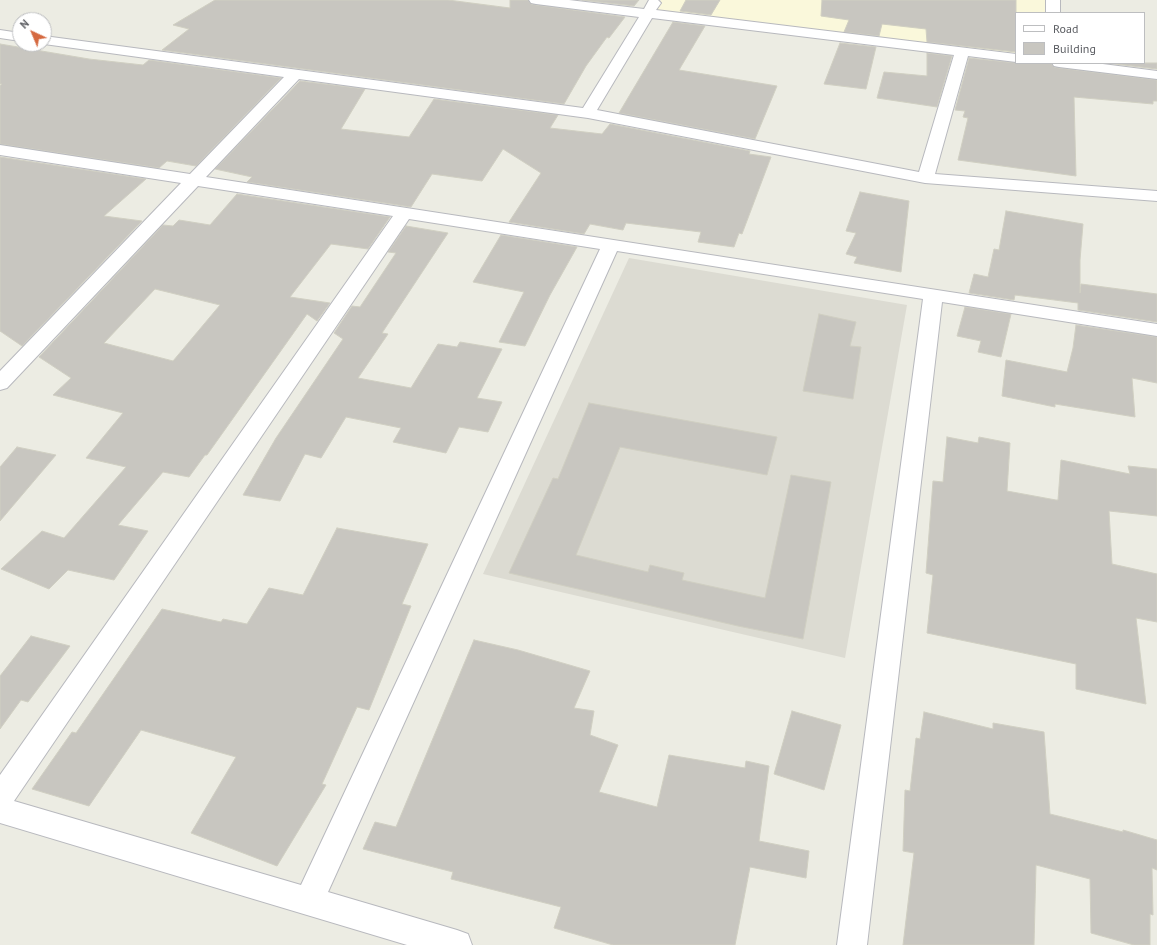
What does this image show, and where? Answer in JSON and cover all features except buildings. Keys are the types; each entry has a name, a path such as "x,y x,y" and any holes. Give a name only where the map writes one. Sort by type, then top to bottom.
{"street":[{"path":"536,0 1015,58"},
{"path":"588,114 656,0"},
{"path":"1053,0 1053,12"},
{"path":"0,34 12,36"},
{"path":"52,41 588,114 925,178 1157,196"},
{"path":"925,178 962,51"},
{"path":"1068,64 1157,75"},
{"path":"0,383 294,74"},
{"path":"0,150 1157,330"},
{"path":"0,798 404,213"},
{"path":"309,901 611,245"},
{"path":"852,945 933,295"},
{"path":"0,810 457,945"}],"shaded area":[{"path":"661,0 1049,0 1049,12 1015,12 1015,57 654,12"},
{"path":"629,258 907,305 845,658 483,574"}]}
